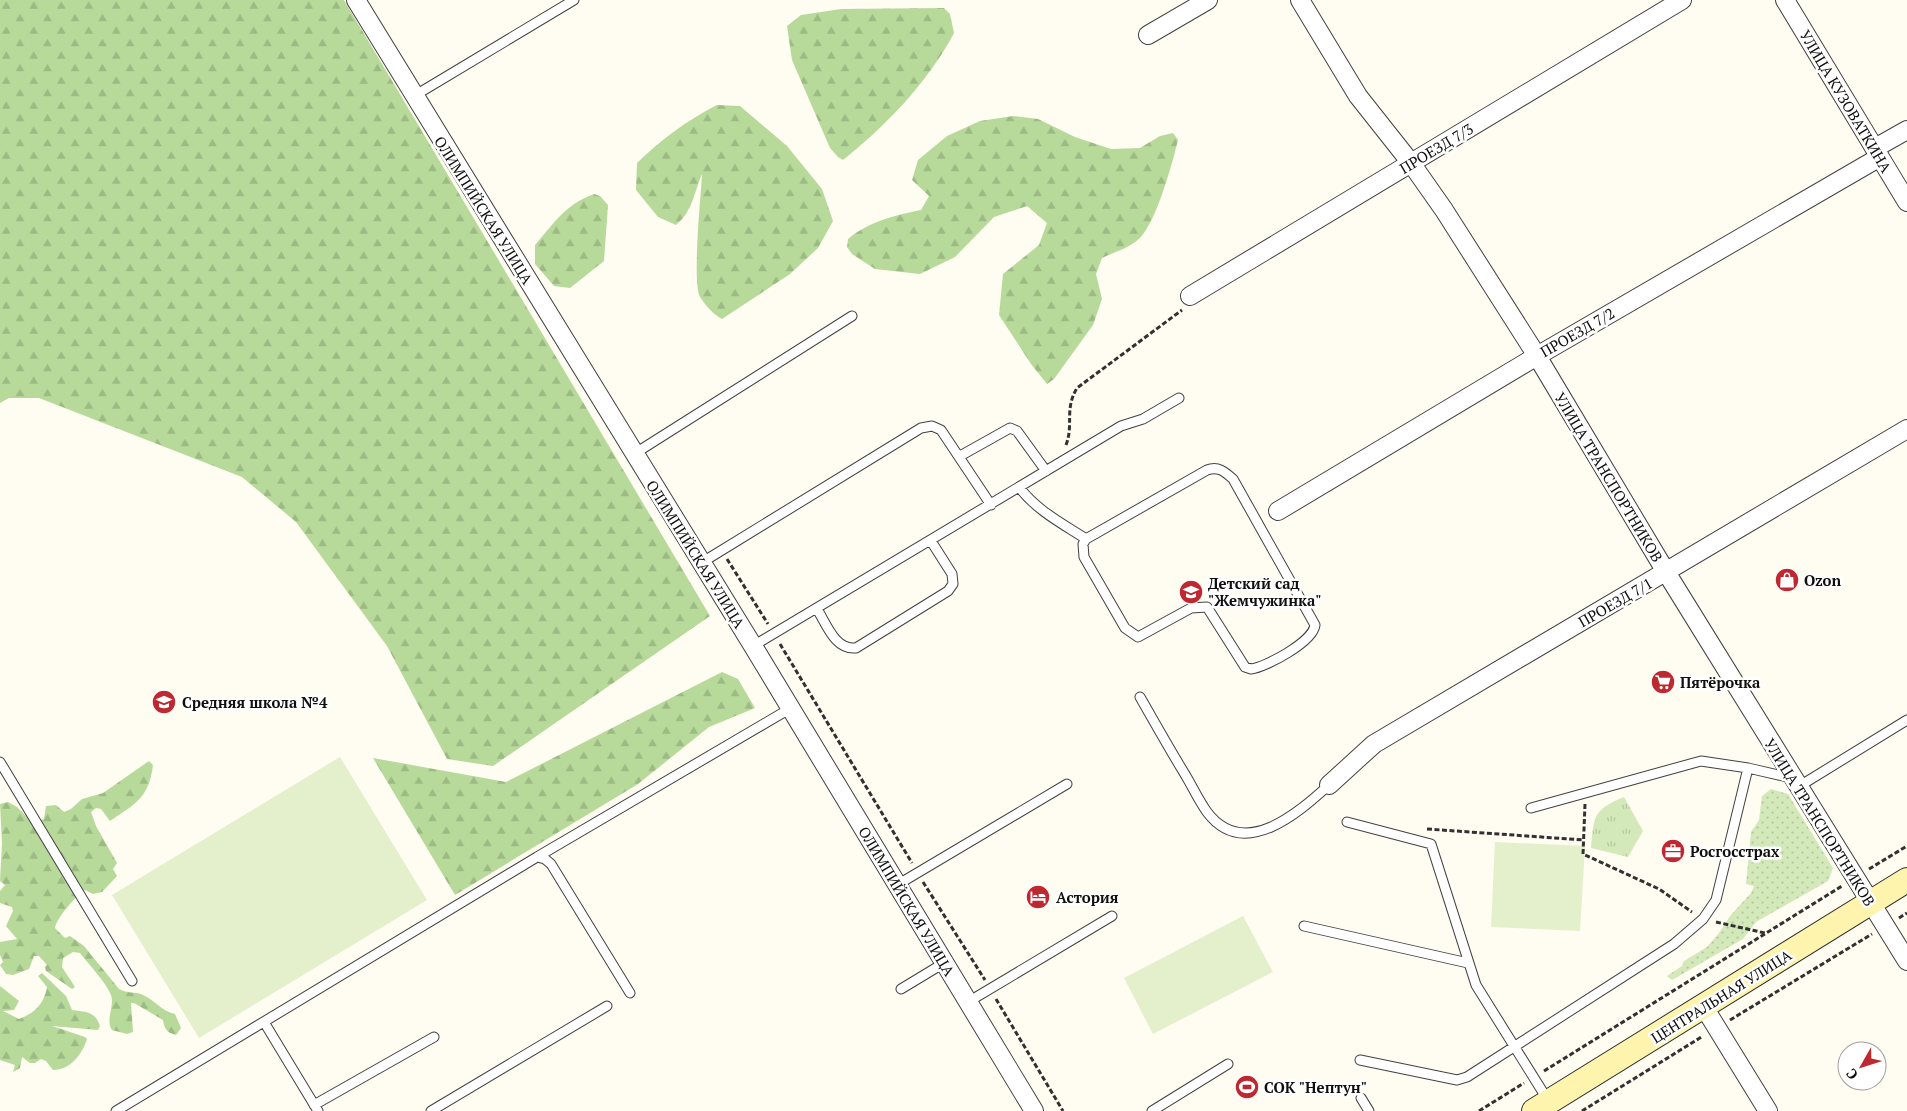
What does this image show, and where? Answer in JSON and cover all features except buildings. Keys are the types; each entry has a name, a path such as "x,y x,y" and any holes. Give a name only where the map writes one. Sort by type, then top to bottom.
{"street":[{"name":"ОЛИМПИЙСКАЯ УЛИЦА","path":"356,0 791,708 1034,1111"},
{"path":"1148,35 1208,0"},
{"name":"УЛИЦА ТРАНСПОРТНИКОВ","path":"1300,0 1358,96 1411,163 1444,210 1537,356 1795,783 1907,961"},
{"name":"ПРОЕЗД 7/3","path":"1190,296 1682,0"},
{"name":"УЛИЦА КУЗОВАТКИНА","path":"1785,0 1907,202"},
{"name":"ПРОЕЗД 7/2","path":"1278,512 1877,152 1907,130"},
{"name":"ПРОЕЗД 7/1","path":"1329,785 1374,744 1907,429"},
{"name":"ЦЕНТРАЛЬНАЯ УЛИЦА","path":"1546,1108 1907,880"},
{"path":"1704,1007 1768,1111"}],"lane":[{"path":"414,96 574,0"},
{"path":"634,454 852,316"},
{"path":"753,646 1121,426 1143,419 1179,398"},
{"path":"701,562 921,428 932,426 941,430 990,504"},
{"path":"960,456 1010,428 1017,431 1046,471"},
{"path":"1214,467 1220,469 1233,479 1315,625 1315,630 1304,643 1256,668 1250,669 1245,667 1207,607 1191,608 1138,637 1125,628 1084,557 1083,544 1086,539 1207,470 1214,467"},
{"path":"1019,487 1040,508 1086,539"},
{"path":"817,609 839,645 848,649 856,648 948,591 953,584 952,574 931,541"},
{"path":"1140,697 1207,812 1226,828 1247,834 1271,828 1308,804 1329,785"},
{"path":"116,1111 791,708"},
{"path":"1531,808 1702,761 1748,768 1795,783 1907,720"},
{"path":"0,762 132,981"},
{"path":"1360,1060 1458,1080 1468,1077 1674,944 1703,919 1716,900 1748,768"},
{"path":"897,885 1066,784"},
{"path":"1347,822 1431,844 1476,985 1534,1077 1546,1108"},
{"path":"537,858 545,859 551,864 630,993"},
{"path":"968,1002 1112,916"},
{"path":"1304,926 1468,963"},
{"path":"901,989 944,963"},
{"path":"431,1111 607,1006"},
{"path":"264,1022 316,1108 434,1037"},
{"path":"1152,1111 1228,1064"},
{"path":"1361,1098 1369,1111"}],"path":[{"path":"1046,471 1064,449 1068,438 1068,410 1071,398 1077,388 1181,312 1190,296"},
{"path":"722,550 1063,1111"},
{"path":"1585,793 1583,854 1659,888 1703,919 1765,933"},
{"path":"1413,839 1414,828 1584,840"},
{"path":"1479,1111 1907,846"},
{"path":"1582,1111 1907,912"}],"green space":[{"path":"0,0 344,0 710,616 493,766 447,759 387,646 296,522 242,477 39,398 9,398 0,403"},
{"path":"944,8 950,14 954,33 932,69 905,102 875,133 843,160 838,157 830,148 792,60 787,26 801,15 841,9"},
{"path":"717,105 740,106 787,146 822,189 833,221 818,248 790,274 722,319 704,303 698,288 697,257 702,174 690,207 682,220 676,225 658,217 636,190 637,163 675,131"},
{"path":"1013,116 1038,119 1075,137 1111,149 1140,148 1160,136 1173,133 1178,140 1163,191 1146,230 1140,238 1127,247 1102,258 1096,274 1102,299 1093,325 1054,379 1047,384 1031,364 999,315 1003,274 1039,245 1047,223 1027,206 994,217 955,257 920,274 875,269 852,254 847,247 848,239 873,223 921,210 929,196 912,180 918,160 947,136 980,121"},
{"path":"594,194 600,196 608,205 604,261 570,288 554,286 535,264 535,245 568,209 584,198"},
{"path":"722,672 738,679 755,708 709,727 638,784 455,895 373,758 506,782"},
{"path":"340,757 427,900 199,1038 112,895"},
{"path":"149,761 153,765 148,785 134,805 110,821 101,809 96,808 91,812 96,826 117,863 113,869 117,876 102,892 93,894 85,890 81,892 63,913 55,928 65,938 70,936 84,946 119,989 143,995 170,1013 175,1014 181,1028 176,1035 166,1030 163,1020 134,1003 131,1003 133,1032 127,1034 112,1030 109,1022 112,1004 111,995 80,953 73,952 63,958 62,967 75,987 72,989 46,971 45,967 47,965 39,956 34,956 29,969 13,975 6,974 0,965 3,962 0,955 0,942 17,939 6,926 13,911 12,907 0,903 0,891 5,885 0,881 2,843 0,804 8,802 17,807 33,823 44,819 46,806 56,805 64,812 71,809 82,799 103,793"},
{"path":"1771,789 1788,794 1833,868 1828,881 1756,922 1743,939 1672,980 1667,976 1682,966 1684,961 1707,947 1730,916 1751,893 1754,886 1746,884 1751,832 1759,820 1762,796"},
{"path":"1624,797 1643,831 1628,857 1591,848 1593,828 1597,815 1606,806"},
{"path":"1495,842 1585,846 1580,931 1491,927"},
{"path":"1243,916 1273,972 1153,1034 1124,978"},
{"path":"42,973 66,996 72,1010 93,1015 100,1026 98,1030 52,1026 87,1039 79,1056 65,1067 53,1070 46,1061 41,1059 35,1063 30,1063 22,1057 20,1068 13,1072 15,1065 0,1060 0,986 19,1001 14,1010 3,1011 19,1019 34,1011 44,998 47,987 38,976"}],"place":[{"name":"Ozon","path":"1787,580"},
{"name":"Детский сад \"Жемчужинка\"","path":"1191,592"},
{"name":"Пятёрочка","path":"1663,682"},
{"name":"Средняя школа №4","path":"164,702"},
{"name":"Росгосстрах","path":"1673,851"},
{"name":"Астория","path":"1038,897"},
{"name":"СОК \"Нептун\"","path":"1247,1087"}]}
